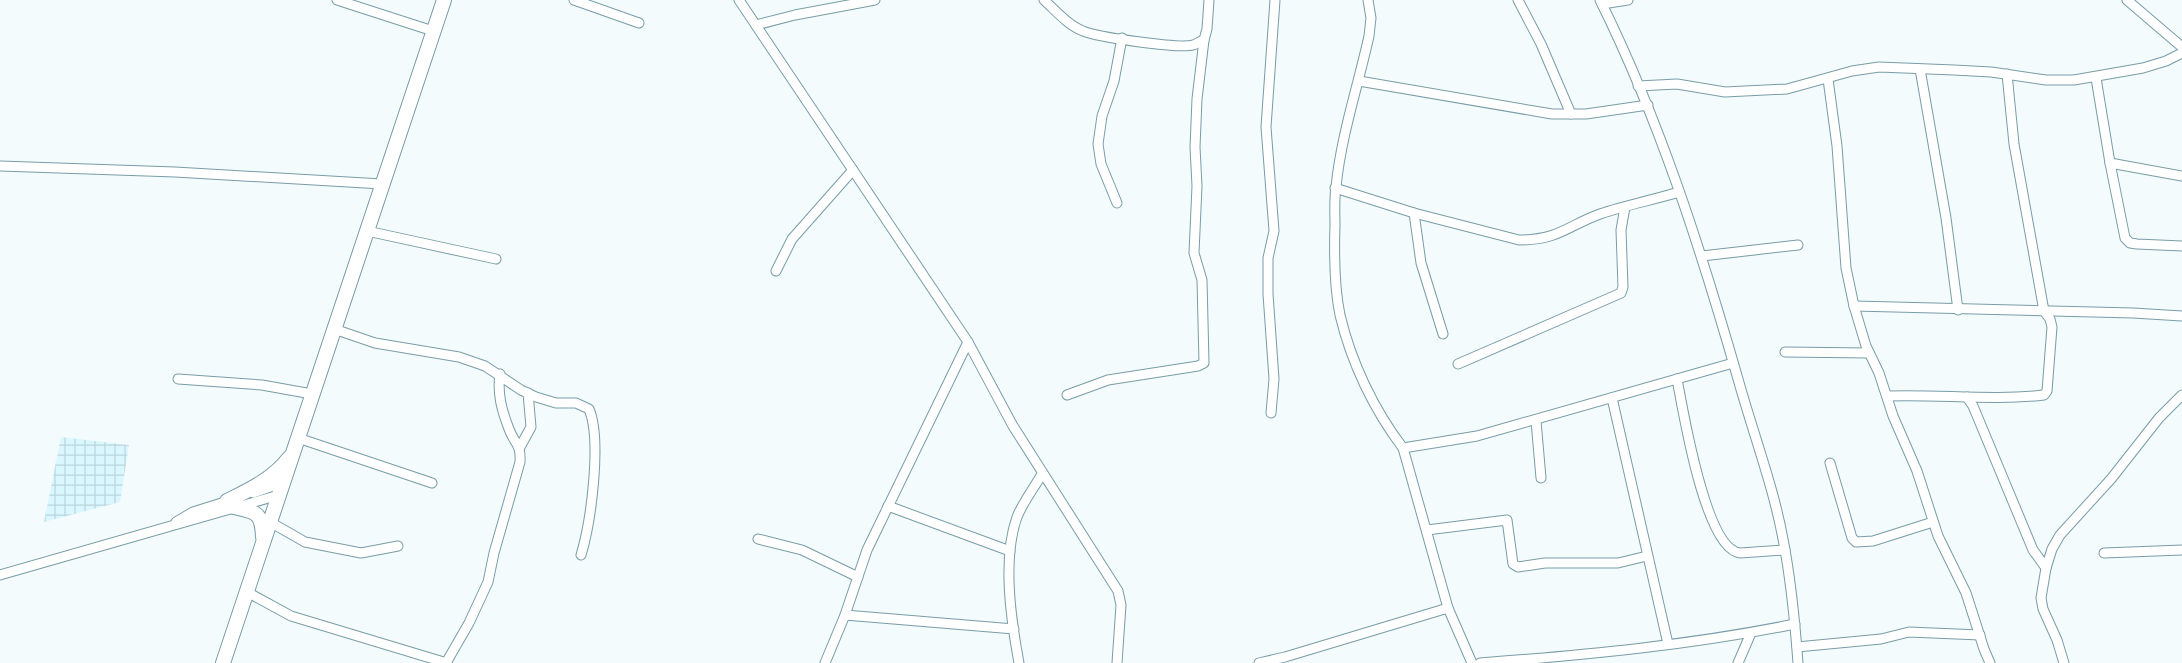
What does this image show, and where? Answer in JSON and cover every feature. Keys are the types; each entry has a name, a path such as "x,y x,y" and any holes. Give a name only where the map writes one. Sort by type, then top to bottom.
{"highway":[{"path":"223,663 444,0"},
{"path":"230,504 277,471 292,453"},
{"path":"230,504 254,512 259,516 263,527 264,544"}],"street":[{"path":"337,0 433,31"},
{"path":"574,0 639,22"},
{"path":"739,0 968,342 1001,405 1042,474 1118,591 1121,605 1118,663"},
{"path":"756,25 794,15 875,0"},
{"path":"1044,0 1071,24 1084,32 1175,45 1193,45 1204,40"},
{"path":"1067,395 1108,380 1204,363 1202,280 1194,253 1197,99 1207,29 1209,0"},
{"path":"1271,413 1274,379 1268,294 1268,258 1274,231 1266,127 1275,0"},
{"path":"1368,0 1371,18 1369,36 1335,188 1334,265 1340,314 1349,349 1372,399 1393,435 1403,448 1448,608 1472,663"},
{"path":"1518,0 1541,44 1571,114"},
{"path":"1628,0 1601,2 1648,105 1702,256 1763,458 1785,550 1798,663"},
{"path":"2127,0 2182,47"},
{"path":"1117,203 1100,164 1098,144 1102,116 1114,81 1122,38"},
{"path":"1638,86 1677,84 1706,90 1739,92 1787,89 1862,68 1920,69 2007,74 2046,80 2074,80 2096,78 2144,68 2166,61 2182,53"},
{"path":"1920,69 1946,218 1958,310"},
{"path":"1887,396 1927,395 1980,398 2046,394 2052,327 2050,319 2044,310 2014,144 2007,74"},
{"path":"1828,78 1837,146 1846,268 1854,306 1869,353 1887,396 1893,416 1917,471 1938,536 1966,593 1990,663"},
{"path":"2096,78 2110,164 2125,238 2130,243 2137,244 2182,246"},
{"path":"1359,81 1531,110 1571,114 1586,114 1648,105"},
{"path":"2110,164 2182,176"},
{"path":"0,166 175,172 382,184"},
{"path":"776,271 792,239 853,170"},
{"path":"1335,188 1414,213 1519,240 1533,240 1558,234 1597,215 1679,192"},
{"path":"1458,364 1621,293 1623,288 1621,230 1625,207"},
{"path":"1414,213 1421,263 1443,334"},
{"path":"367,231 496,259"},
{"path":"1702,256 1798,245"},
{"path":"1854,306 1958,310 2044,310 2182,316"},
{"path":"334,329 375,343 459,357 485,366 528,393 556,403 576,403 589,409 592,415 594,467 585,542 581,555"},
{"path":"825,663 845,615 867,550 968,342"},
{"path":"1785,352 1869,353"},
{"path":"1403,448 1477,436 1536,421 1734,363"},
{"path":"500,374 498,388 502,408 512,437 520,447"},
{"path":"178,379 262,385 312,394"},
{"path":"1677,379 1689,444 1705,499 1724,543 1734,553 1740,554 1785,550"},
{"path":"247,592 291,616 447,663 470,623 488,582 494,553 518,470 520,447 531,427 528,393"},
{"path":"2064,663 2057,640 2043,610 2041,598 2046,568 2052,549 2060,535 2111,479 2158,418 2182,395"},
{"path":"1967,397 1973,406 2033,550 2046,568"},
{"path":"1612,398 1668,644"},
{"path":"1973,406 1980,398"},
{"path":"1536,421 1541,478"},
{"path":"298,438 432,483"},
{"path":"1830,463 1852,538 1856,542 1873,541 1934,522"},
{"path":"1019,663 1014,629 1011,537 1018,516 1042,474"},
{"path":"0,575 172,525 196,520 230,504 280,489"},
{"path":"888,506 1010,551"},
{"path":"1427,530 1507,520 1513,564 1518,567 1545,564 1618,563 1647,556"},
{"path":"270,522 306,542 362,552 398,546"},
{"path":"758,539 802,550 858,577"},
{"path":"2104,553 2182,550"},
{"path":"1259,663 1285,657 1448,608"},
{"path":"845,615 1014,629"},
{"path":"1480,663 1561,660 1752,633 1795,624"},
{"path":"1797,647 1881,638 1909,632 1980,635"},
{"path":"1738,663 1752,633"}],"shaded area":[{"path":"61,437 129,445 120,502 44,522"}]}
